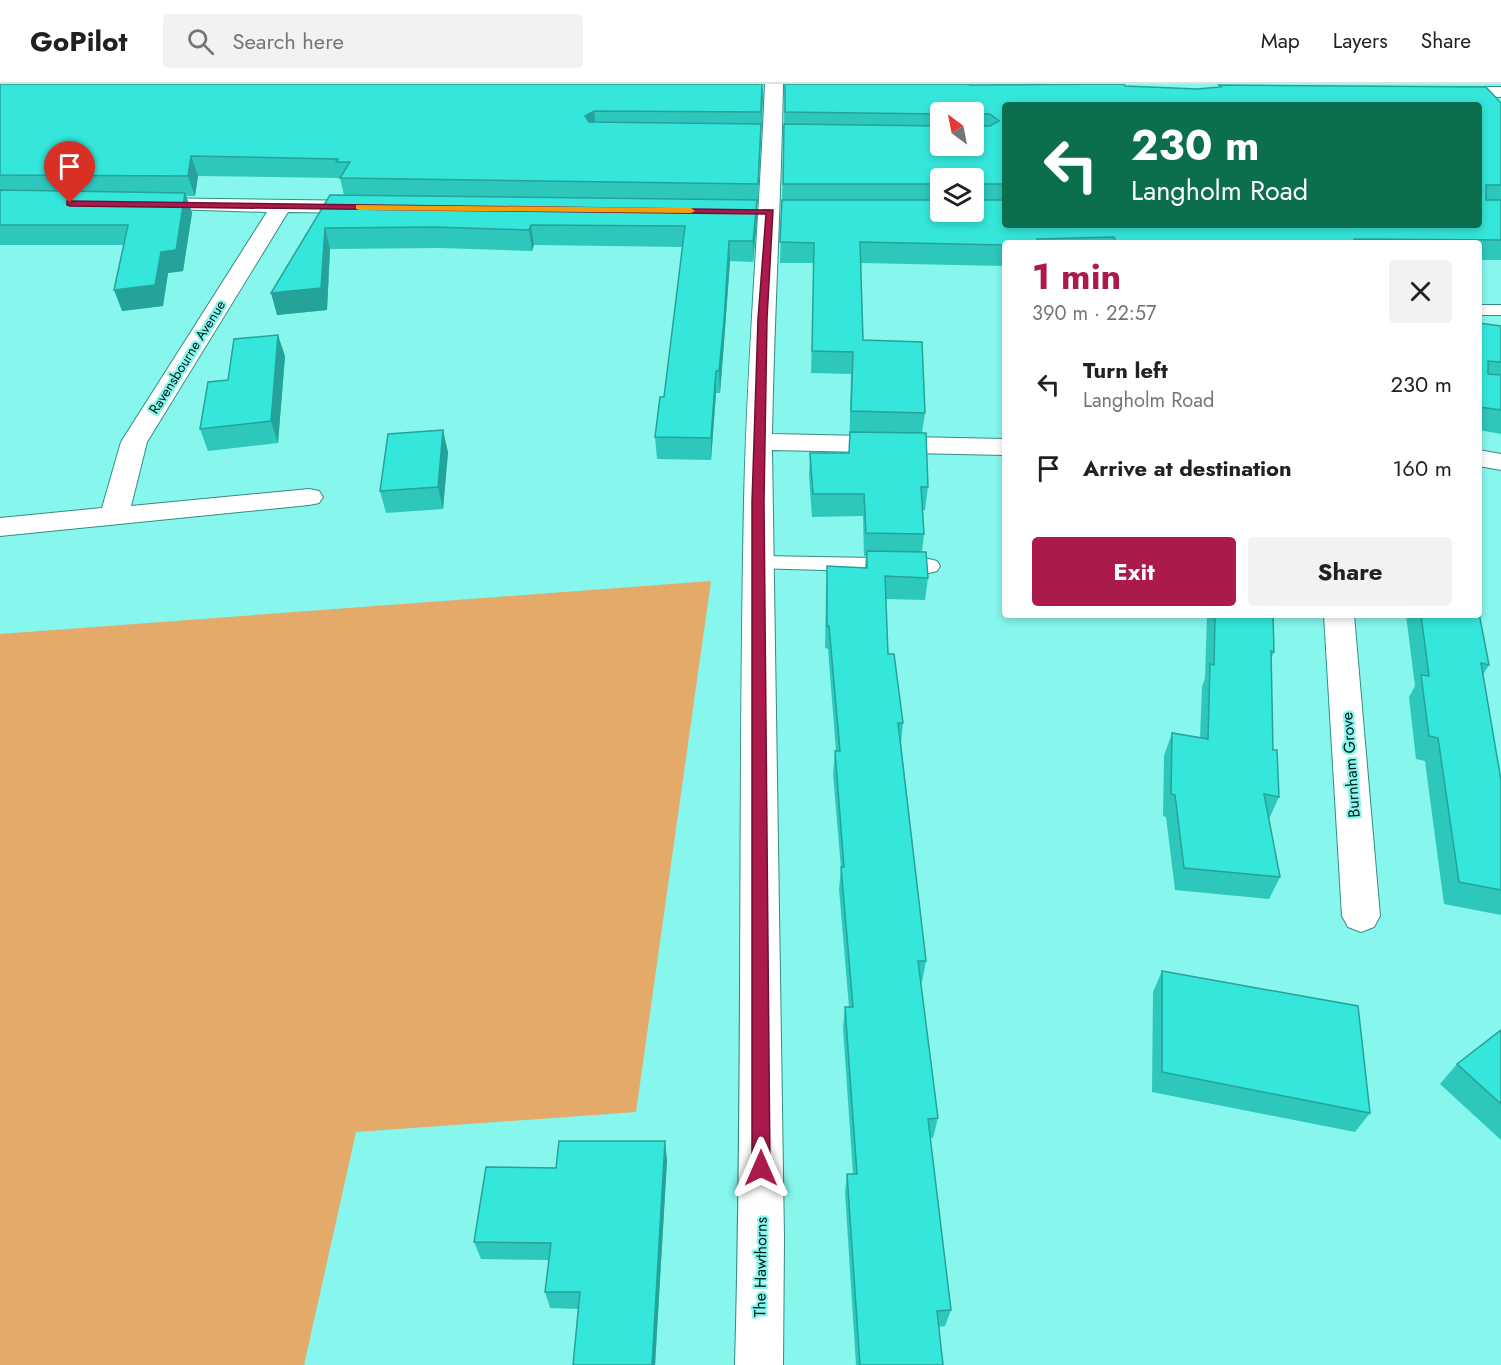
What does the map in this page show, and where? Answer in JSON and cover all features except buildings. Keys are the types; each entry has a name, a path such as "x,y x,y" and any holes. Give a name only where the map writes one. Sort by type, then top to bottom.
{"street":[{"name":"The Hawthorns","path":"759,1365 761,1238 760,441 762,319 774,137 774,87"},
{"path":"1430,92 1501,92"},
{"path":"129,204 388,208"},
{"name":"Ravensbourne Avenue","path":"114,516 134,442 281,206"},
{"path":"760,441 1002,447"},
{"path":"1482,459 1501,462"},
{"path":"0,527 309,497"},
{"name":"Burnham Grove","path":"1339,618 1361,916"}],"lane":[{"path":"1482,310 1501,310"},
{"path":"759,563 929,566"}],"shaded area":[{"path":"711,581 636,1112 356,1132 304,1365 0,1365 0,634"}],"slow traffic":[{"path":"359,207 691,211"}],"route":[{"path":"70,203 770,212 762,319 758,502 761,1168"}]}
